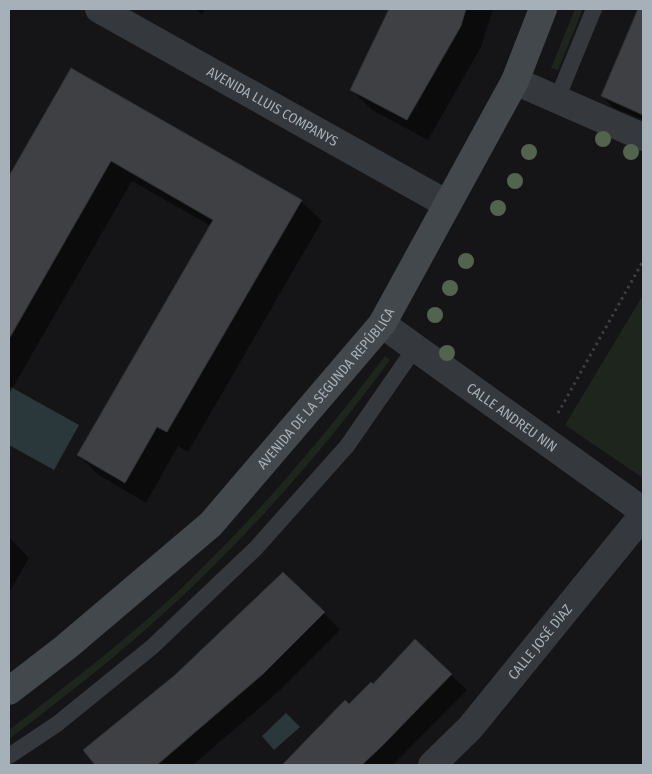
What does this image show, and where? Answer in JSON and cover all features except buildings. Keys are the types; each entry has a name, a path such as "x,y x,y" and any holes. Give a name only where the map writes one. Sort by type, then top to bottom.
{"street":[{"name":"AVENIDA LLUIS COMPANYS","path":"99,9 447,204"},
{"name":"AVENIDA DE LA SEGUNDA REPÚBLICA","path":"9,691 66,648 211,524 382,324 515,80 543,9"},
{"path":"515,80 643,137"},
{"name":"CALLE ANDREU NIN","path":"382,324 643,513"},
{"name":"CALLE JOSÉ DÍAZ","path":"432,765 470,728 643,513"}],"lane":[{"path":"557,99 594,9"},
{"path":"9,756 57,724 152,647 256,548 347,446 415,348"}],"path":[{"path":"543,439 643,261"}],"shaded area":[{"path":"575,9 583,9 558,70 551,68"},
{"path":"643,295 643,478 565,425"},
{"path":"385,356 390,360 355,407 280,496 240,539 156,620 112,658 9,739 9,730 126,637 171,598 219,551 293,470"},
{"path":"9,386 79,425 54,470 9,445"},
{"path":"286,713 300,727 274,750 262,736"}]}
